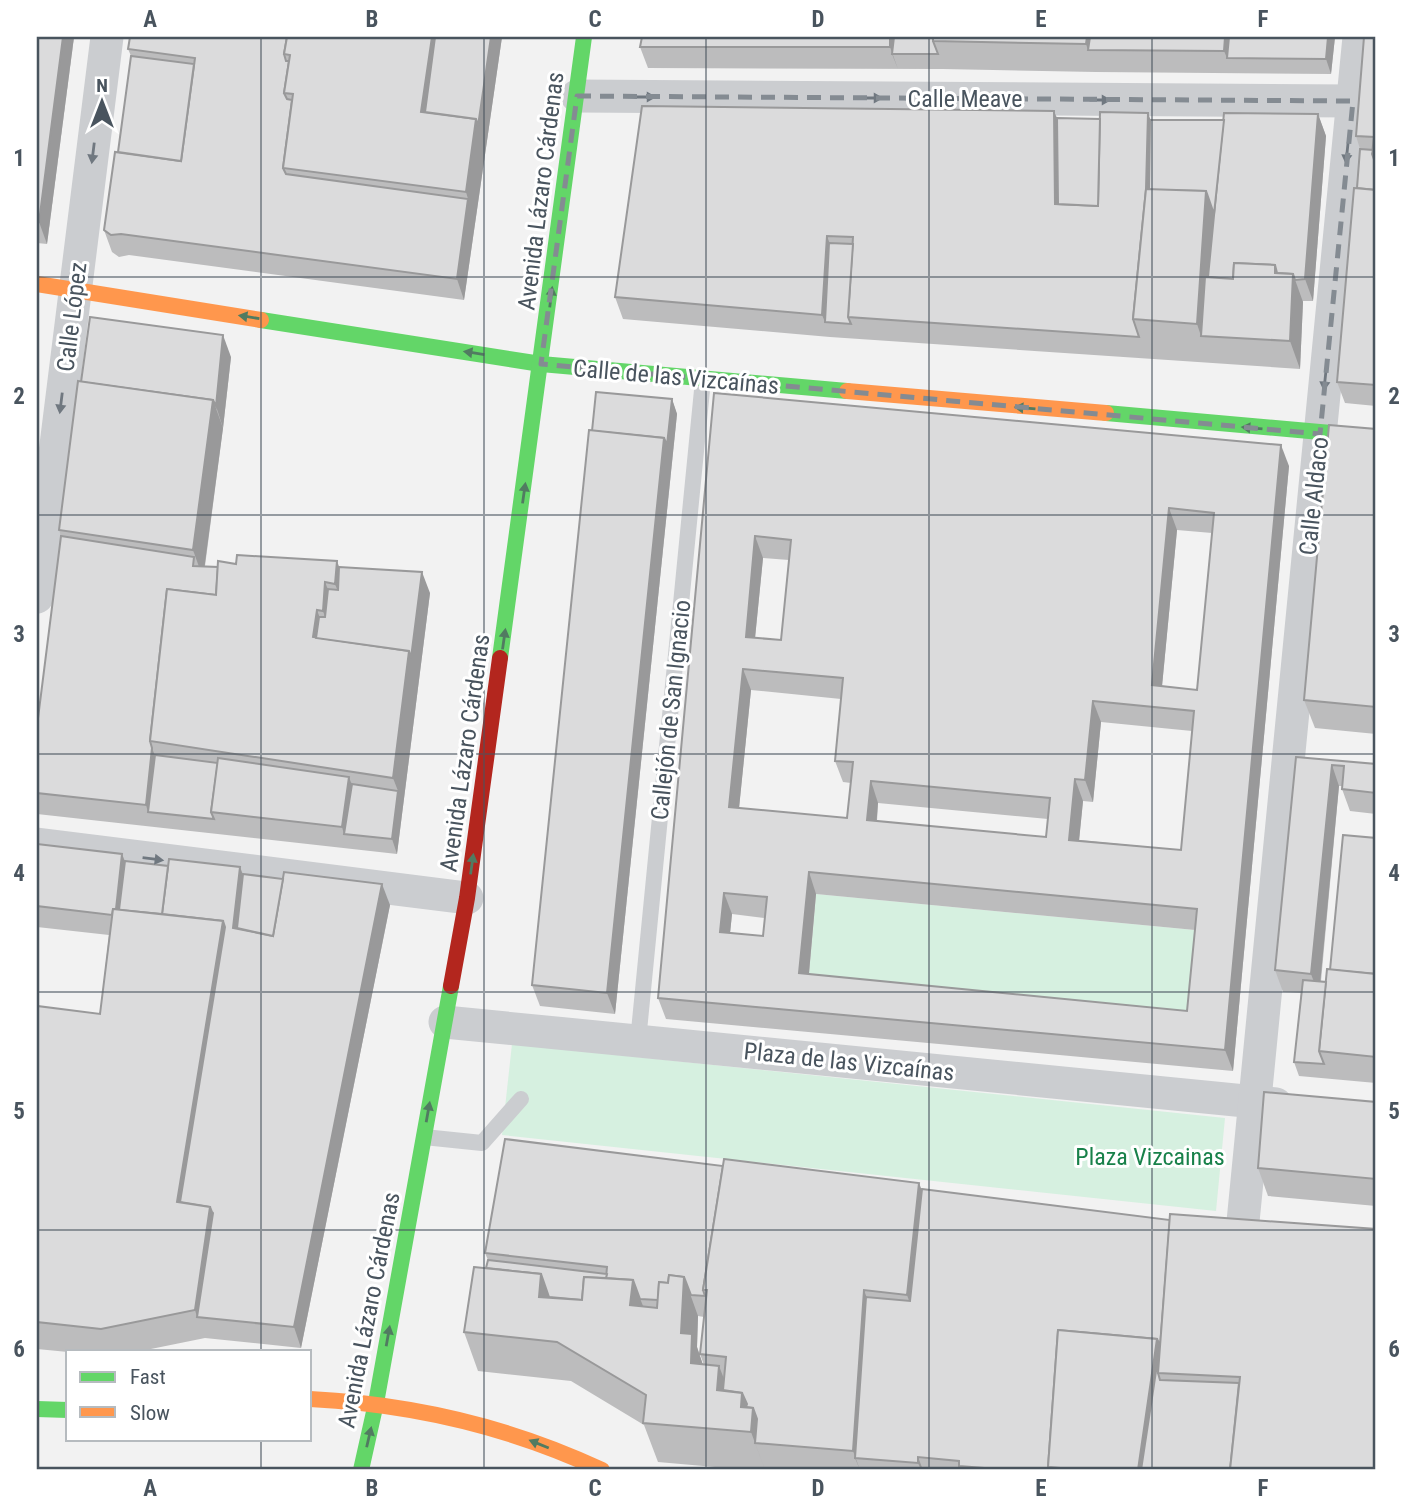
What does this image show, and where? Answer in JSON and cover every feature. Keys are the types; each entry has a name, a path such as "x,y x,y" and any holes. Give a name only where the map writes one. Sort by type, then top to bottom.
{"main road":[{"name":"Avenida Lázaro Cárdenas","path":"361,1470 376,1403 467,898 584,37"},
{"name":"Calle de las Vizcaínas","path":"37,284 541,364 1376,437"},
{"path":"312,1399 376,1403 458,1418 526,1438 602,1470"},
{"path":"37,1409 66,1410"}],"street":[{"name":"Calle López","path":"37,597 107,37"},
{"name":"Calle Aldaco","path":"1241,1232 1269,956 1300,768 1320,433 1359,37"},
{"name":"Calle Meave","path":"577,96 1353,101"},
{"path":"37,845 467,898"},
{"name":"Plaza de las Vizcaínas","path":"445,1022 1308,1107"}],"lane":[{"name":"Callejón de San Ignacio","path":"638,1041 703,380"},
{"path":"424,1137 482,1143 521,1099"}],"highlighted area":[{"path":"577,96 1353,101 1320,434 541,364"}],"green space":[{"path":"816,894 1205,931 1195,1032 807,995"},
{"name":"Plaza Vizcainas","path":"512,1044 1225,1118 1216,1211 502,1135"}],"building":[{"path":"37,37 63,37 39,222 37,222"},
{"path":"130,37 287,37 284,54 286,61 289,61 284,93 287,99 292,100 283,168 286,174 468,199 457,279 121,234 111,235 104,230 115,152 181,161 195,58 128,49"},
{"path":"287,37 432,37 421,112 476,119 466,192 283,168 293,94 284,93 290,55 284,54"},
{"path":"435,37 491,37 478,126 476,119 425,112"},
{"path":"642,37 890,37 890,47 640,47"},
{"path":"894,37 933,37 938,54 892,54"},
{"path":"933,37 1087,37 1086,44 933,41"},
{"path":"1090,37 1225,37 1224,51 1088,50"},
{"path":"1229,37 1328,37 1326,59 1227,58"},
{"path":"1364,37 1376,37 1376,155 1372,154 1374,137 1356,136"},
{"path":"131,56 194,64 181,161 118,152"},
{"path":"642,106 1054,111 1055,204 1098,206 1100,112 1148,113 1146,189 1133,319 1139,337 848,317 853,237 827,236 822,315 615,297"},
{"path":"1224,113 1318,114 1305,279 1295,280 1293,274 1277,273 1275,265 1234,263 1233,279 1208,277"},
{"path":"1057,118 1100,119 1098,206 1058,204"},
{"path":"1150,120 1224,120 1214,214 1206,191 1149,190"},
{"path":"1360,149 1373,150 1376,190 1357,188"},
{"path":"1354,188 1376,190 1376,385 1337,382"},
{"path":"1146,189 1206,191 1197,324 1133,319"},
{"path":"829,243 853,244 848,317 851,324 825,322"},
{"path":"1234,263 1275,265 1275,273 1293,274 1290,341 1201,336 1205,277 1233,279"},
{"path":"90,317 223,335 216,406 213,400 81,382"},
{"path":"78,381 213,400 193,550 59,530"},
{"path":"596,392 672,399 667,445 664,438 592,431"},
{"path":"714,393 1281,445 1225,1050 658,998","holes":["1169,508 1214,513 1197,690 1152,685","755,536 791,540 781,640 746,637","743,669 843,678 835,761 853,762 847,818 729,807","1093,701 1194,711 1181,850 1069,840 1075,779 1085,780","871,781 1050,798 1046,837 867,820","809,872 1197,909 1187,1011 799,973","724,893 767,897 763,936 720,932"]},
{"path":"1329,425 1376,429 1376,707 1304,700"},
{"path":"589,430 664,438 607,993 532,985"},
{"path":"61,536 194,557 193,566 218,567 216,595 167,589 150,741 152,748 146,805 37,793 37,726"},
{"path":"237,555 337,561 335,584 325,582 323,611 317,610 313,637 409,651 393,778 150,741 167,589 216,595 218,561 236,564"},
{"path":"339,567 422,572 411,658 409,651 316,638 319,617 325,617 328,589 338,590"},
{"path":"155,755 218,763 211,812 214,819 148,812"},
{"path":"1296,757 1376,764 1376,793 1342,789 1344,766 1332,765 1311,974 1275,970"},
{"path":"218,758 349,777 342,827 211,812"},
{"path":"352,784 398,791 392,839 344,834"},
{"path":"1343,835 1376,838 1376,974 1330,970"},
{"path":"37,844 122,854 116,909 113,909 112,915 37,906"},
{"path":"169,859 240,867 233,928 273,936 284,872 382,884 294,1327 197,1317 213,1213 210,1207 180,1202 225,927 223,921 162,914"},
{"path":"125,861 168,866 162,914 119,910"},
{"path":"243,874 283,879 273,936 237,928"},
{"path":"113,909 223,921 177,1202 210,1207 195,1310 101,1329 37,1322 37,1006 100,1014"},
{"path":"1327,969 1376,974 1376,1057 1319,1051"},
{"path":"1303,980 1326,982 1319,1051 1324,1064 1294,1062"},
{"path":"1264,1092 1376,1102 1376,1179 1258,1168"},
{"path":"505,1139 723,1166 703,1290 705,1296 691,1295 684,1277 669,1275 668,1283 659,1282 658,1300 640,1299 633,1280 606,1278 607,1267 485,1253"},
{"path":"724,1159 919,1183 907,1295 864,1290 853,1451 755,1443 757,1419 753,1408 746,1407 742,1393 723,1390 726,1357 700,1354 707,1290 703,1290"},
{"path":"922,1189 1170,1220 1158,1373 1160,1380 1239,1383 1230,1470 1141,1470 1160,1345 1157,1339 1058,1330 1049,1470 959,1466 959,1461 918,1457 918,1463 855,1458 866,1297 910,1301"},
{"path":"1170,1214 1376,1229 1376,1470 1230,1470 1240,1377 1158,1373"},
{"path":"488,1260 607,1274 606,1278 584,1277 582,1300 549,1297 541,1274 486,1268"},
{"path":"474,1267 541,1274 539,1297 582,1300 584,1277 633,1280 630,1305 657,1308 659,1282 668,1283 669,1275 684,1277 681,1333 692,1334 691,1363 719,1366 717,1390 742,1393 741,1407 753,1408 751,1432 643,1423 646,1395 557,1342 464,1332"},
{"path":"1058,1330 1157,1339 1138,1470 1048,1467"}],"traffic: fast":[{"path":"500,658 584,37"},
{"path":"261,320 541,364 847,391"},
{"path":"1106,413 1376,437"},
{"path":"361,1470 376,1403 451,986"},
{"path":"37,1409 66,1410"}],"traffic: slow":[{"path":"37,284 261,320"},
{"path":"847,391 1106,413"},
{"path":"312,1399 386,1406 459,1420 531,1441 602,1470"}],"traffic: jam":[{"path":"451,986 467,898 500,658"}]}
